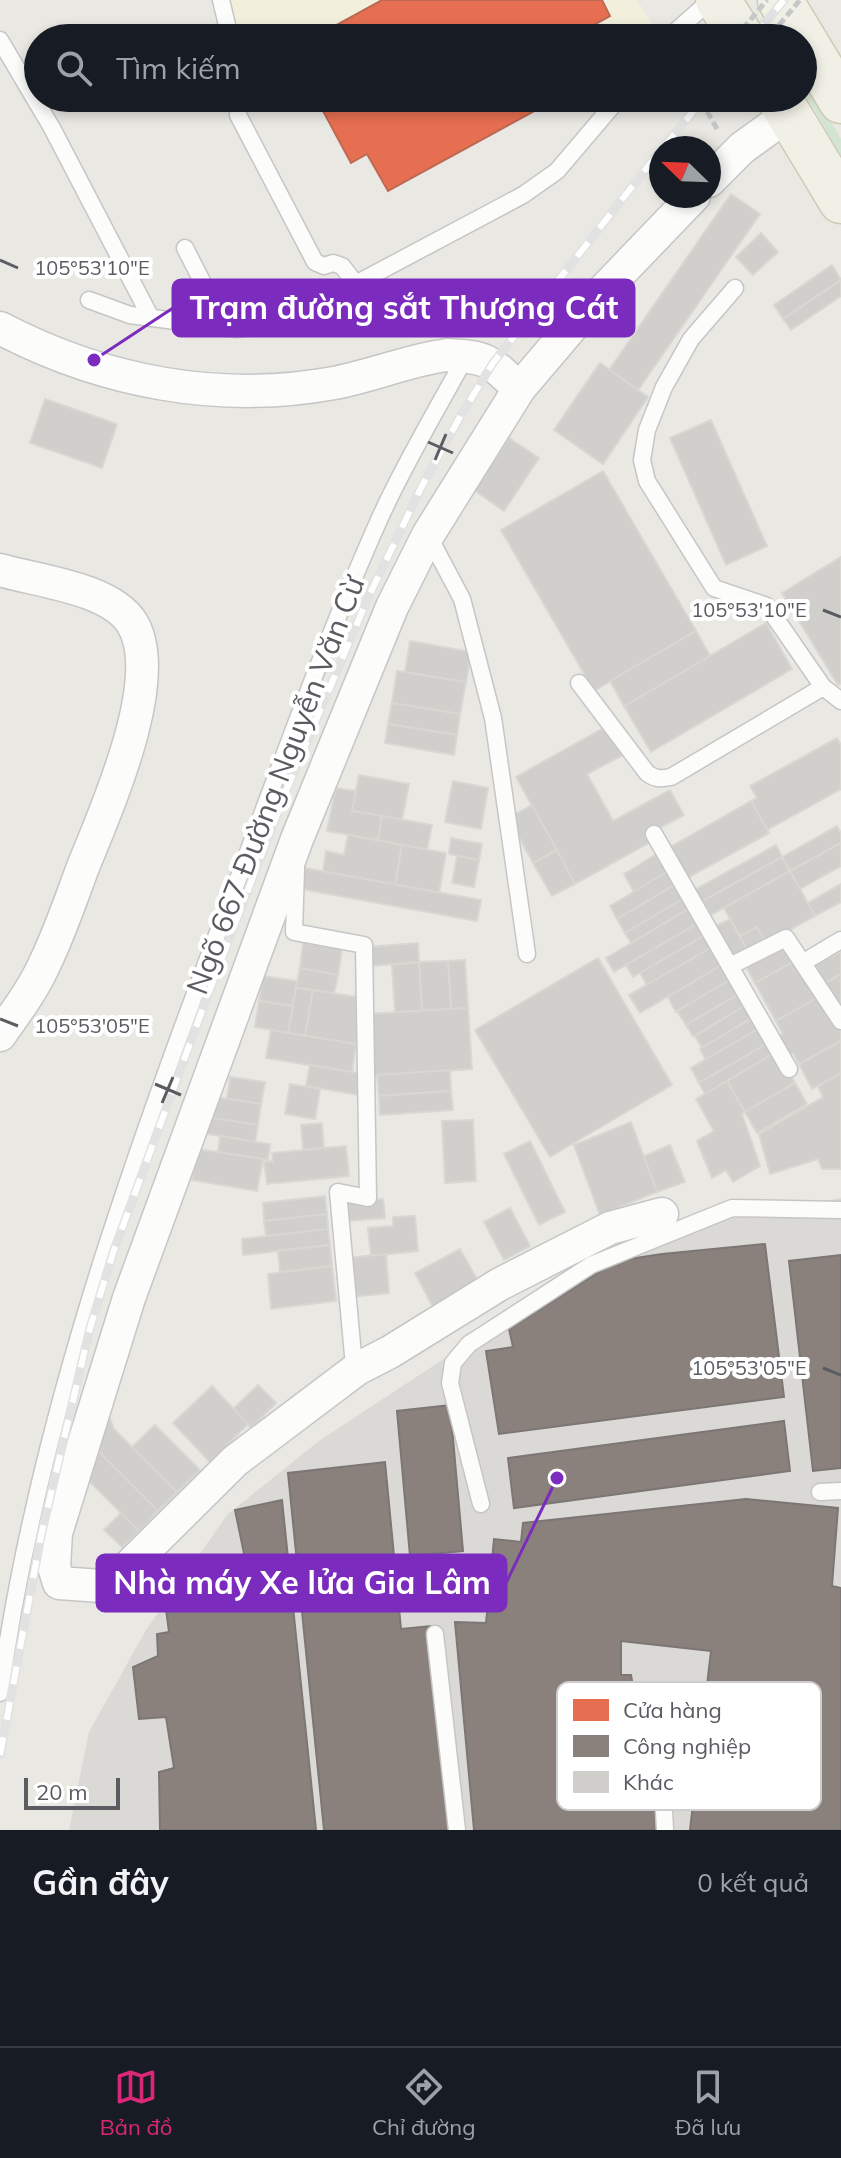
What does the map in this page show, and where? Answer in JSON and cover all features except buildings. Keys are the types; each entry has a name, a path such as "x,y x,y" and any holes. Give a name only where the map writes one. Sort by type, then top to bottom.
{"main road":[{"path":"718,0 767,21"},
{"path":"817,75 841,101"},
{"path":"788,112 841,201"}],"street":[{"path":"721,169 778,112"},
{"name":"Ngõ 667 Đường Nguyễn Văn Cừ","path":"357,1369 235,1461 114,1581 101,1586 59,1583 54,1567 56,1533 129,1298 297,839 392,607 428,535 519,389 598,296 682,208"},
{"path":"0,328 117,375 184,388 286,390 334,383 430,357 466,356 493,363 519,389"},
{"path":"0,570 89,592 122,611 133,624 142,645 138,705 119,779 44,965 0,1035"},
{"path":"357,1369 500,1284 610,1228 662,1214"}],"lane":[{"path":"221,0 227,24"},
{"path":"684,24 711,0"},
{"path":"2,49 24,84"},
{"path":"42,112 151,318"},
{"path":"89,300 130,315 151,318 226,328 271,325 303,312 523,195 557,171 607,112"},
{"path":"238,115 315,262 324,266 333,263 342,266 356,284"},
{"path":"185,248 226,328"},
{"path":"735,288 691,339 664,387 647,430 642,460 647,481 714,588 767,606 823,687 841,701"},
{"name":"Ngõ 667 Đường Nguyễn Văn Cừ","path":"0,1693 36,1497 94,1291 164,1073 306,697 356,575 381,517 466,356"},
{"path":"428,535 462,599 493,718 527,954"},
{"path":"579,683 647,773 663,779 823,687"},
{"path":"654,834 789,1069"},
{"path":"297,839 294,932 364,945 368,1198 338,1192 353,1355 357,1369"},
{"path":"730,966 786,938 841,1021"},
{"path":"804,962 841,940"},
{"path":"481,1504 450,1383 453,1363 469,1344 591,1265 732,1208 841,1210"},
{"path":"820,1492 841,1491"},
{"path":"435,1634 457,1830"},
{"path":"664,1810 665,1830"}],"path":[{"path":"747,24 767,0"},
{"path":"767,21 800,0"}],"shaded area":[{"path":"228,0 637,0 652,24 233,24"},
{"path":"841,1198 841,1830 69,1830 89,1732 146,1630 228,1514 319,1441 462,1347 571,1285 695,1225"}],"green space":[{"path":"817,97 841,139 841,156 816,112"}],"railway":[{"path":"764,24 784,0"},
{"path":"673,136 693,112"},
{"path":"0,1755 41,1536 90,1328 113,1253 286,791 367,600 422,486 461,415 493,363 649,165"}],"place":[{"name":"Trạm đường sắt Thượng Cát","path":"94,360"},
{"name":"Nhà máy Xe lửa Gia Lâm","path":"557,1478"}]}
